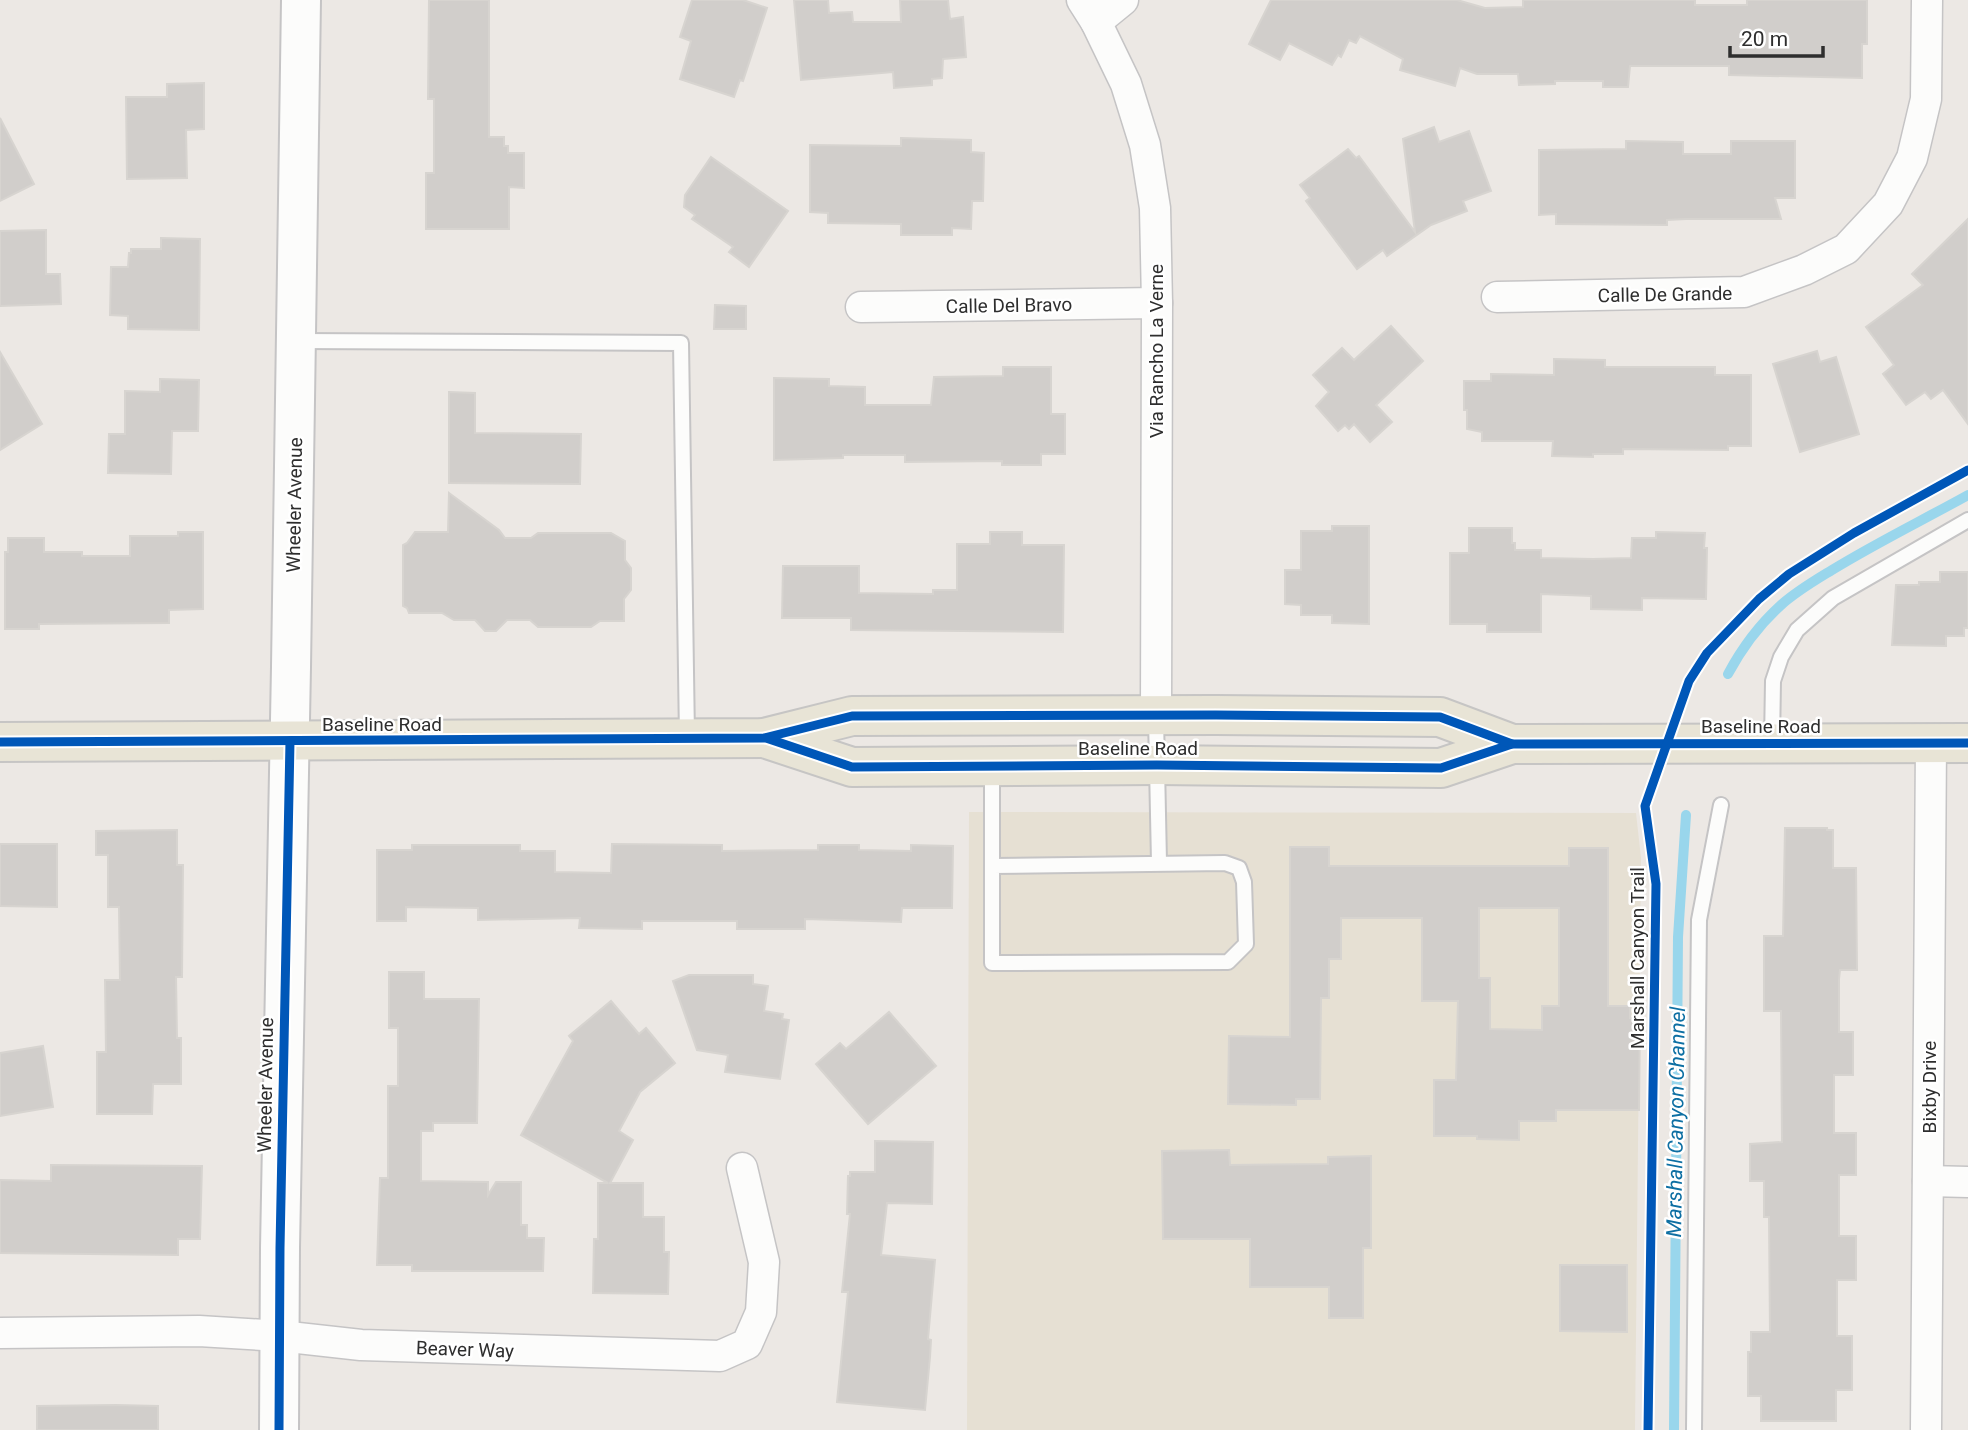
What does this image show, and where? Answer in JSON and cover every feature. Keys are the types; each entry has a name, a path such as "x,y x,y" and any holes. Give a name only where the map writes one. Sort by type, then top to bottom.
{"main road":[{"name":"Wheeler Avenue","path":"279,1430 301,0"},
{"name":"Baseline Road","path":"0,742 687,740 764,738 852,716 1156,716 1440,718 1511,744"},
{"name":"Baseline Road","path":"764,738 852,766 1441,768 1511,744 1968,743"}],"street":[{"path":"1089,11 1124,0"},
{"name":"Calle De Grande","path":"1497,297 1744,292 1804,270 1846,249 1888,204 1913,158 1926,99 1927,0"},
{"name":"Via Rancho La Verne","path":"1089,11 1126,84 1145,145 1155,208 1156,716"},
{"name":"Calle Del Bravo","path":"861,307 1157,303"},
{"name":"Bixby Drive","path":"1926,1430 1931,743"},
{"name":"Beaver Way","path":"0,1333 199,1331 361,1345 720,1356 747,1344 761,1312 764,1262 742,1168"},
{"path":"1928,1181 1968,1182"}],"lane":[{"path":"296,341 681,343 687,740"},
{"path":"1772,744 1773,681 1781,657 1797,630 1833,598 1968,520"},
{"path":"1156,716 1159,862"},
{"path":"992,766 992,866 992,963 1228,962 1246,944 1244,882 1239,868 1225,863 992,866"},
{"path":"1694,1430 1699,920 1721,805"}],"shaded area":[{"path":"969,812 1636,813 1641,858 1635,1430 967,1430"}],"building":[{"path":"429,0 489,0 489,137 504,137 504,146 508,146 508,153 524,153 524,188 509,187 509,229 426,229 426,173 434,173 434,99 428,99"},
{"path":"692,0 743,0 767,8 743,81 740,80 734,97 680,79 691,41 680,37"},
{"path":"794,0 828,0 829,13 852,12 853,22 901,22 900,0 948,0 950,19 963,17 966,57 943,59 942,78 932,79 932,85 894,88 893,72 801,80"},
{"path":"1271,0 1457,0 1485,8 1523,7 1523,0 1695,0 1695,5 1747,5 1747,0 1867,0 1867,44 1862,44 1862,78 1729,75 1729,66 1630,66 1628,87 1603,87 1603,81 1555,81 1555,84 1519,85 1518,74 1477,74 1460,68 1455,86 1400,70 1403,59 1360,36 1356,43 1349,40 1341,57 1338,55 1332,65 1289,43 1280,60 1249,44"},
{"path":"204,83 204,129 186,130 187,178 127,179 126,97 167,97 167,84"},
{"path":"0,118 34,184 0,201"},
{"path":"1434,127 1439,142 1469,131 1491,191 1463,201 1467,211 1431,225 1387,256 1383,250 1357,269 1306,201 1310,198 1300,185 1348,149 1356,158 1359,156 1415,232 1403,139"},
{"path":"901,138 971,140 971,152 984,153 983,201 972,201 971,229 952,228 952,235 901,235 901,224 828,223 828,213 810,212 810,145 901,146"},
{"path":"1626,141 1683,142 1683,154 1731,154 1731,141 1795,141 1795,198 1775,198 1781,219 1667,220 1667,225 1556,224 1556,214 1539,215 1539,150 1626,149"},
{"path":"711,157 788,211 749,267 729,252 733,247 692,219 695,215 684,207 685,195"},
{"path":"1968,219 1968,424 1943,390 1931,399 1925,392 1906,405 1883,374 1894,365 1866,327 1923,285 1912,274"},
{"path":"46,230 46,274 60,274 61,304 0,306 0,231"},
{"path":"161,238 200,239 199,330 128,329 128,316 110,315 111,267 128,267 131,249 161,249"},
{"path":"715,305 746,306 746,329 714,329"},
{"path":"1391,326 1423,361 1376,405 1392,422 1370,442 1354,424 1349,429 1345,425 1338,431 1316,406 1329,392 1313,375 1342,348 1354,360"},
{"path":"1817,351 1820,362 1836,357 1859,434 1800,452 1773,364"},
{"path":"0,352 42,424 0,450"},
{"path":"1554,359 1605,360 1605,367 1715,367 1715,375 1751,375 1751,446 1728,446 1728,450 1623,449 1623,454 1593,454 1593,457 1552,456 1553,441 1482,441 1482,432 1467,429 1464,381 1491,381 1491,374 1554,375"},
{"path":"1003,367 1051,367 1051,414 1065,414 1065,454 1041,454 1041,465 1002,465 1002,461 905,462 905,455 843,455 843,458 774,460 774,378 829,379 829,386 865,387 865,405 931,405 934,377 1003,376"},
{"path":"160,379 199,380 198,431 172,431 171,474 108,473 109,434 125,434 125,391 160,392"},
{"path":"449,392 475,393 475,433 581,434 580,484 449,483"},
{"path":"449,493 499,530 505,538 531,538 538,533 611,533 625,541 625,560 631,568 631,590 624,599 624,621 600,621 591,627 538,627 530,620 507,620 496,631 485,631 475,620 454,620 442,613 409,613 403,606 403,545 415,532 448,532"},
{"path":"1332,526 1369,526 1369,624 1332,623 1332,615 1301,615 1301,605 1285,604 1285,570 1301,570 1301,531 1332,531"},
{"path":"1469,528 1512,528 1515,550 1541,550 1541,558 1631,558 1632,538 1656,538 1656,532 1705,533 1706,599 1642,598 1642,610 1591,609 1591,596 1541,594 1541,632 1487,632 1487,624 1450,624 1450,553 1469,553"},
{"path":"178,532 203,532 203,609 169,610 169,623 39,624 39,629 5,629 5,552 8,552 8,538 44,538 44,552 82,552 82,556 130,556 130,536 178,536"},
{"path":"990,532 1022,532 1022,545 1064,545 1063,632 851,630 851,618 782,618 783,566 859,566 859,593 933,594 933,590 957,590 957,544 990,544"},
{"path":"1940,572 1968,572 1968,628 1964,628 1964,636 1946,636 1946,646 1892,645 1896,585 1940,582"},
{"path":"1785,828 1833,830 1833,868 1856,868 1857,970 1840,970 1839,979 1839,1032 1853,1032 1853,1075 1834,1075 1834,1133 1856,1133 1856,1175 1839,1175 1839,1236 1856,1236 1856,1280 1837,1280 1837,1336 1852,1336 1852,1390 1836,1390 1836,1421 1761,1421 1761,1396 1748,1396 1751,1332 1770,1332 1769,1217 1764,1217 1764,1181 1750,1181 1750,1144 1782,1142 1781,1011 1764,1011 1764,936 1783,936"},
{"path":"177,830 177,865 183,865 182,977 176,977 177,1038 181,1038 181,1084 153,1084 152,1114 97,1114 97,1052 106,1052 105,980 120,980 119,907 108,907 108,855 96,855 96,831"},
{"path":"0,844 57,844 57,907 0,906"},
{"path":"612,844 722,845 722,851 818,850 818,845 859,845 859,850 911,851 911,845 953,846 952,908 902,908 901,922 805,919 805,929 737,929 737,921 642,921 642,929 579,928 580,918 478,920 478,908 406,907 406,921 377,921 377,850 412,850 412,845 520,845 520,851 555,851 555,872 611,873"},
{"path":"1290,847 1329,847 1329,866 1569,866 1569,848 1608,848 1608,1006 1630,1006 1630,1018 1640,1018 1639,1110 1556,1110 1556,1121 1519,1121 1519,1140 1434,1136 1434,1080 1456,1080 1458,1001 1422,1001 1422,918 1341,918 1341,959 1329,959 1329,998 1321,998 1320,1099 1296,1099 1296,1105 1228,1104 1229,1036 1290,1037","holes":["1479,908 1559,908 1559,1006 1542,1006 1542,1030 1490,1029 1490,978 1479,978"]},
{"path":"389,972 424,972 424,999 479,999 477,1123 433,1123 433,1131 421,1131 421,1181 488,1182 488,1195 496,1182 521,1182 521,1225 527,1225 527,1238 544,1238 543,1271 412,1271 412,1265 377,1265 380,1178 388,1178 388,1086 398,1086 398,1028 389,1028"},
{"path":"689,975 753,975 753,984 768,986 764,1011 783,1014 782,1019 789,1020 780,1079 725,1072 728,1055 697,1050 673,981"},
{"path":"611,1001 639,1034 646,1028 675,1063 640,1092 619,1131 633,1140 610,1183 643,1183 643,1217 664,1217 664,1252 669,1252 668,1294 593,1293 594,1239 598,1239 598,1183 608,1183 521,1135 573,1041 569,1036"},
{"path":"889,1012 936,1066 868,1124 816,1064 840,1043 846,1049"},
{"path":"43,1046 53,1107 0,1116 0,1053"},
{"path":"875,1141 933,1142 932,1204 887,1203 881,1255 935,1260 925,1410 837,1402 848,1292 842,1292 850,1214 847,1214 848,1176 850,1172 875,1172"},
{"path":"1229,1150 1230,1165 1328,1164 1328,1157 1371,1156 1371,1248 1363,1248 1363,1318 1329,1318 1329,1287 1250,1287 1250,1239 1163,1239 1162,1151"},
{"path":"51,1165 202,1166 200,1239 178,1239 178,1255 0,1253 0,1180 51,1181"},
{"path":"1560,1265 1627,1265 1627,1332 1560,1331"},
{"path":"37,1406 158,1406 158,1430 37,1430"}],"waterway":[{"name":"Marshall Canyon Channel","path":"1728,674 1758,629 1792,596 1849,560 1968,495"},
{"name":"Marshall Canyon Channel","path":"1674,1430 1678,937 1686,815"}],"cycle path":[{"name":"Marshall Canyon Trail","path":"1648,1430 1656,884 1645,806 1689,681 1707,653 1759,599 1789,574 1854,533 1968,470"},
{"path":"0,742 764,738 852,716 1216,715 1440,717 1512,744"},
{"path":"766,738 852,767 1157,765 1441,768 1512,744 1968,743"},
{"path":"279,1430 290,741"}]}
